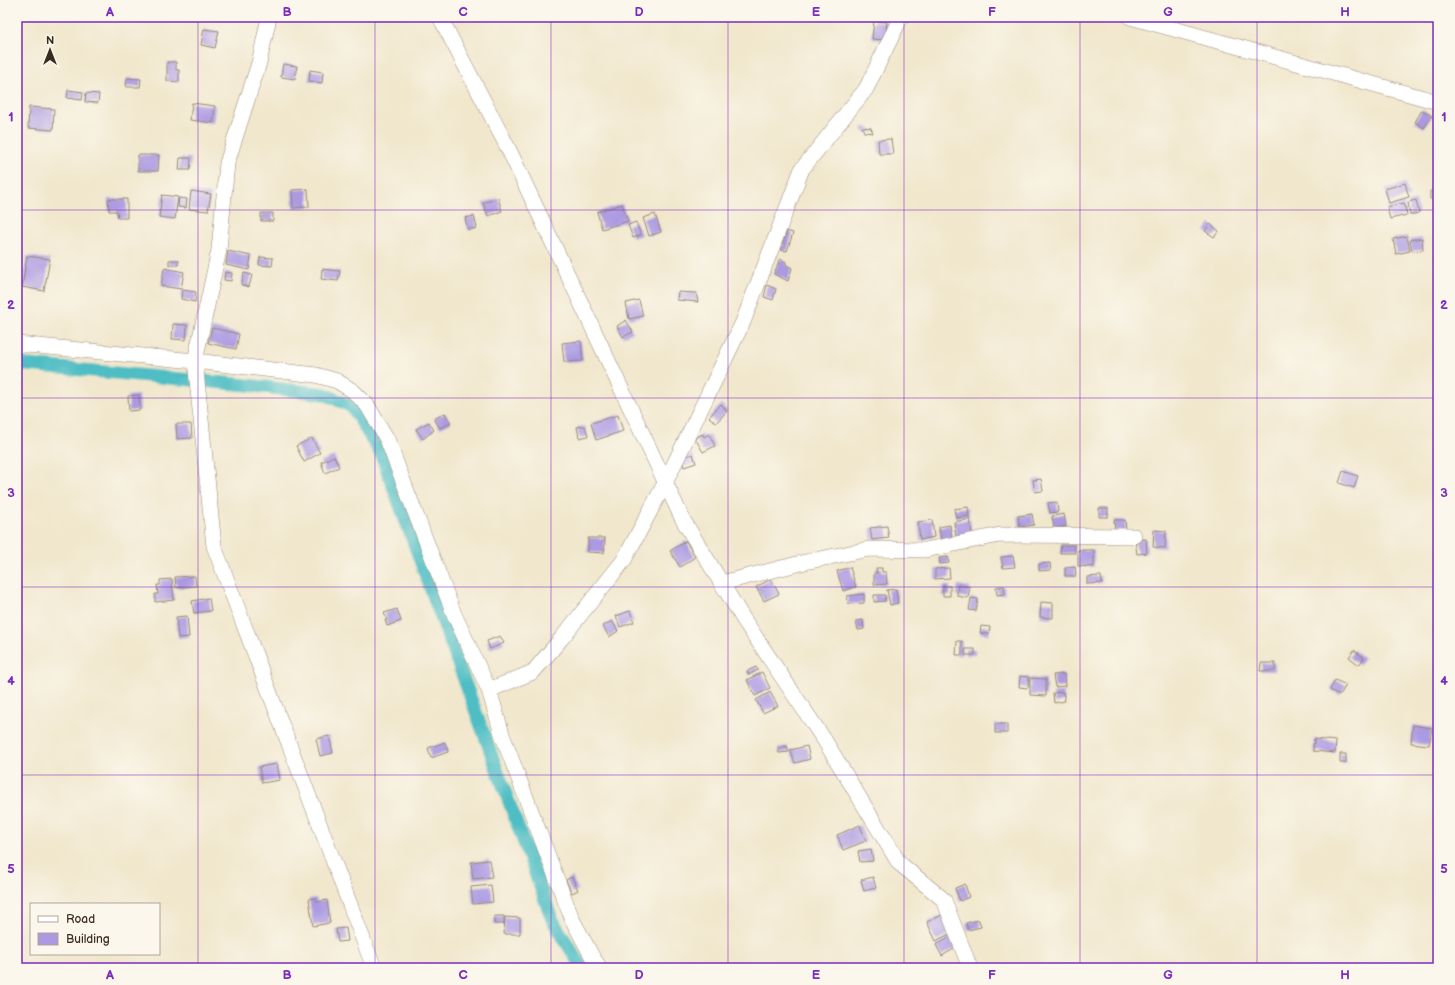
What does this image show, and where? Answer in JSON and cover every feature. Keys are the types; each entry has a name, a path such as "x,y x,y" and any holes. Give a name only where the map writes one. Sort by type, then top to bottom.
{"street":[{"path":"269,17 259,63 227,163 219,250 196,362 214,546 374,968"},
{"path":"440,17 509,150 683,520 824,741 899,863 944,900 970,968"},
{"path":"489,690 533,672 624,560 665,483 743,322 802,169 866,89 901,17"},
{"path":"1130,17 1438,102"},
{"path":"17,344 316,376 338,381 353,391 367,405 387,439 454,614 489,690 503,737 572,919 600,968"},
{"path":"722,583 806,562 868,549 925,550 1000,535 1134,536"}],"building":[{"path":"874,21 887,22 885,40 872,39"},
{"path":"204,29 219,31 215,48 201,45"},
{"path":"167,62 176,62 176,70 179,70 179,82 167,81"},
{"path":"283,64 297,66 295,79 281,77"},
{"path":"310,70 323,72 322,83 309,81"},
{"path":"127,78 141,79 140,87 126,87"},
{"path":"68,90 83,92 82,100 67,98"},
{"path":"86,93 99,94 98,103 85,102"},
{"path":"192,103 215,106 213,123 190,120"},
{"path":"29,107 54,109 53,130 28,128"},
{"path":"1422,110 1432,116 1424,128 1415,122"},
{"path":"862,127 871,128 873,133 864,132"},
{"path":"891,139 893,154 879,154 878,140"},
{"path":"138,155 159,155 158,171 138,171"},
{"path":"180,158 191,158 190,170 179,170"},
{"path":"1405,183 1409,197 1389,203 1385,189"},
{"path":"308,189 309,207 293,208 292,190"},
{"path":"1438,190 1438,198 1430,199 1430,191"},
{"path":"191,191 211,194 208,211 189,209"},
{"path":"162,195 178,197 175,219 159,217"},
{"path":"179,198 187,199 186,208 178,207"},
{"path":"498,198 502,211 488,216 483,203"},
{"path":"108,199 127,199 127,218 118,218 117,211 109,211"},
{"path":"1416,200 1419,213 1410,215 1408,202"},
{"path":"1404,203 1407,215 1390,219 1387,207"},
{"path":"622,204 628,221 602,229 597,212"},
{"path":"261,213 273,213 273,221 261,221"},
{"path":"655,214 661,232 649,236 643,218"},
{"path":"474,216 477,228 468,230 465,218"},
{"path":"636,222 641,235 633,238 628,225"},
{"path":"1210,224 1219,231 1214,237 1205,231"},
{"path":"787,231 793,233 787,251 781,250"},
{"path":"1407,236 1410,251 1396,254 1393,239"},
{"path":"1422,238 1423,250 1412,251 1410,240"},
{"path":"228,251 251,256 249,270 226,265"},
{"path":"27,256 50,259 44,291 22,287"},
{"path":"260,257 273,258 272,266 259,265"},
{"path":"780,259 792,268 788,281 774,274"},
{"path":"169,260 179,260 178,265 169,265"},
{"path":"164,268 184,272 181,289 161,286"},
{"path":"322,269 340,271 338,281 321,279"},
{"path":"225,272 232,273 231,281 224,280"},
{"path":"244,273 252,275 249,287 241,285"},
{"path":"767,285 776,289 773,300 764,297"},
{"path":"182,290 196,292 195,302 181,299"},
{"path":"678,292 696,293 698,302 677,300"},
{"path":"639,300 643,316 629,319 626,303"},
{"path":"626,320 633,332 623,337 617,326"},
{"path":"173,324 187,325 186,340 172,339"},
{"path":"212,328 239,334 236,349 208,343"},
{"path":"581,341 583,361 564,362 562,343"},
{"path":"139,395 140,410 129,411 128,396"},
{"path":"721,404 727,411 716,423 709,417"},
{"path":"445,413 451,423 440,428 434,419"},
{"path":"618,415 623,431 596,440 591,423"},
{"path":"429,422 434,430 423,439 416,429"},
{"path":"176,424 191,424 192,438 177,439"},
{"path":"585,426 588,436 579,438 577,427"},
{"path":"703,434 704,437 709,434 715,446 703,452 695,438"},
{"path":"312,438 320,453 304,462 296,446"},
{"path":"693,454 696,463 684,467 681,458"},
{"path":"334,456 339,467 325,473 321,462"},
{"path":"1343,471 1358,476 1354,488 1339,483"},
{"path":"1041,479 1043,491 1035,492 1033,480"},
{"path":"1057,502 1058,512 1050,513 1048,503"},
{"path":"968,507 969,516 956,518 954,509"},
{"path":"1099,508 1108,508 1108,517 1099,517"},
{"path":"1032,514 1034,525 1020,527 1018,516"},
{"path":"1064,514 1066,526 1054,528 1052,516"},
{"path":"970,519 972,534 956,537 954,522"},
{"path":"932,520 934,537 920,540 918,522"},
{"path":"1114,520 1125,520 1126,530 1115,531"},
{"path":"950,525 952,540 941,541 939,527"},
{"path":"887,526 889,538 872,540 870,528"},
{"path":"1154,530 1166,531 1165,548 1153,547"},
{"path":"588,538 605,538 604,553 588,552"},
{"path":"1146,539 1147,553 1137,554 1135,540"},
{"path":"686,541 695,557 680,567 670,551"},
{"path":"1061,545 1075,545 1075,553 1060,553"},
{"path":"1078,550 1094,550 1094,567 1078,566"},
{"path":"1013,556 1015,567 1003,568 1001,557"},
{"path":"948,557 949,563 940,564 939,558"},
{"path":"1050,563 1051,570 1039,571 1039,564"},
{"path":"850,567 856,587 843,591 837,571"},
{"path":"1075,567 1076,576 1065,576 1065,568"},
{"path":"876,568 882,568 882,572 886,572 887,584 874,585 874,573 877,573"},
{"path":"949,568 950,578 935,579 935,569"},
{"path":"195,576 196,586 176,588 175,577"},
{"path":"1101,576 1102,583 1087,584 1087,577"},
{"path":"172,579 174,600 155,602 155,594 158,594 157,585 160,585 160,580"},
{"path":"771,579 779,594 764,601 756,587"},
{"path":"958,585 970,587 968,598 957,596"},
{"path":"943,586 950,586 950,596 943,596"},
{"path":"1004,586 1005,594 997,595 996,587"},
{"path":"896,589 898,603 890,605 887,590"},
{"path":"864,594 864,603 848,604 847,596"},
{"path":"874,595 885,595 885,601 874,602"},
{"path":"209,598 211,611 194,613 192,601"},
{"path":"971,598 978,599 976,611 969,610"},
{"path":"1041,602 1053,603 1053,618 1040,617"},
{"path":"397,609 401,621 387,626 385,620 387,620 384,613"},
{"path":"630,611 634,622 620,627 616,616"},
{"path":"187,616 189,637 178,638 176,617"},
{"path":"863,620 864,629 858,630 856,621"},
{"path":"612,621 618,631 609,637 603,626"},
{"path":"981,626 990,627 989,634 980,633"},
{"path":"500,636 504,643 490,649 487,641"},
{"path":"957,641 962,641 962,655 956,655"},
{"path":"965,649 975,649 975,655 965,655"},
{"path":"1354,650 1364,658 1359,665 1349,657"},
{"path":"1261,663 1275,663 1275,671 1260,671"},
{"path":"756,667 758,670 749,675 747,671"},
{"path":"762,672 770,688 755,696 747,680"},
{"path":"1064,674 1065,686 1055,687 1053,675"},
{"path":"1020,676 1029,677 1028,688 1019,687"},
{"path":"1030,678 1046,679 1046,696 1030,695"},
{"path":"1335,680 1346,685 1340,695 1330,690"},
{"path":"770,692 778,706 763,713 756,700"},
{"path":"1063,692 1065,701 1054,703 1053,693"},
{"path":"995,724 1007,724 1007,733 995,733"},
{"path":"1413,725 1432,728 1429,745 1411,743"},
{"path":"329,736 333,753 320,756 316,739"},
{"path":"1314,739 1336,741 1335,753 1313,751"},
{"path":"445,742 448,752 431,758 428,748"},
{"path":"787,746 789,752 779,753 778,748"},
{"path":"807,746 810,759 795,763 790,750"},
{"path":"1340,754 1346,754 1346,763 1340,763"},
{"path":"277,764 280,780 262,783 259,767"},
{"path":"860,825 866,841 843,850 837,835"},
{"path":"871,849 873,861 860,862 858,851"},
{"path":"489,860 492,877 473,879 471,862"},
{"path":"572,877 578,890 572,893 566,880"},
{"path":"873,877 876,888 864,891 861,880"},
{"path":"965,884 969,897 960,901 955,888"},
{"path":"491,885 493,902 473,904 471,887"},
{"path":"316,898 317,902 327,900 330,923 313,926 309,899"},
{"path":"942,915 951,933 936,941 927,922"},
{"path":"494,916 504,916 504,924 494,924"},
{"path":"505,917 520,918 520,934 504,934"},
{"path":"979,920 981,927 968,930 966,923"},
{"path":"346,928 348,941 338,942 336,929"},
{"path":"950,936 957,947 942,956 936,945"}],"waterway":[{"path":"17,364 247,385 325,394 352,407 381,454 552,919 582,968"}]}
